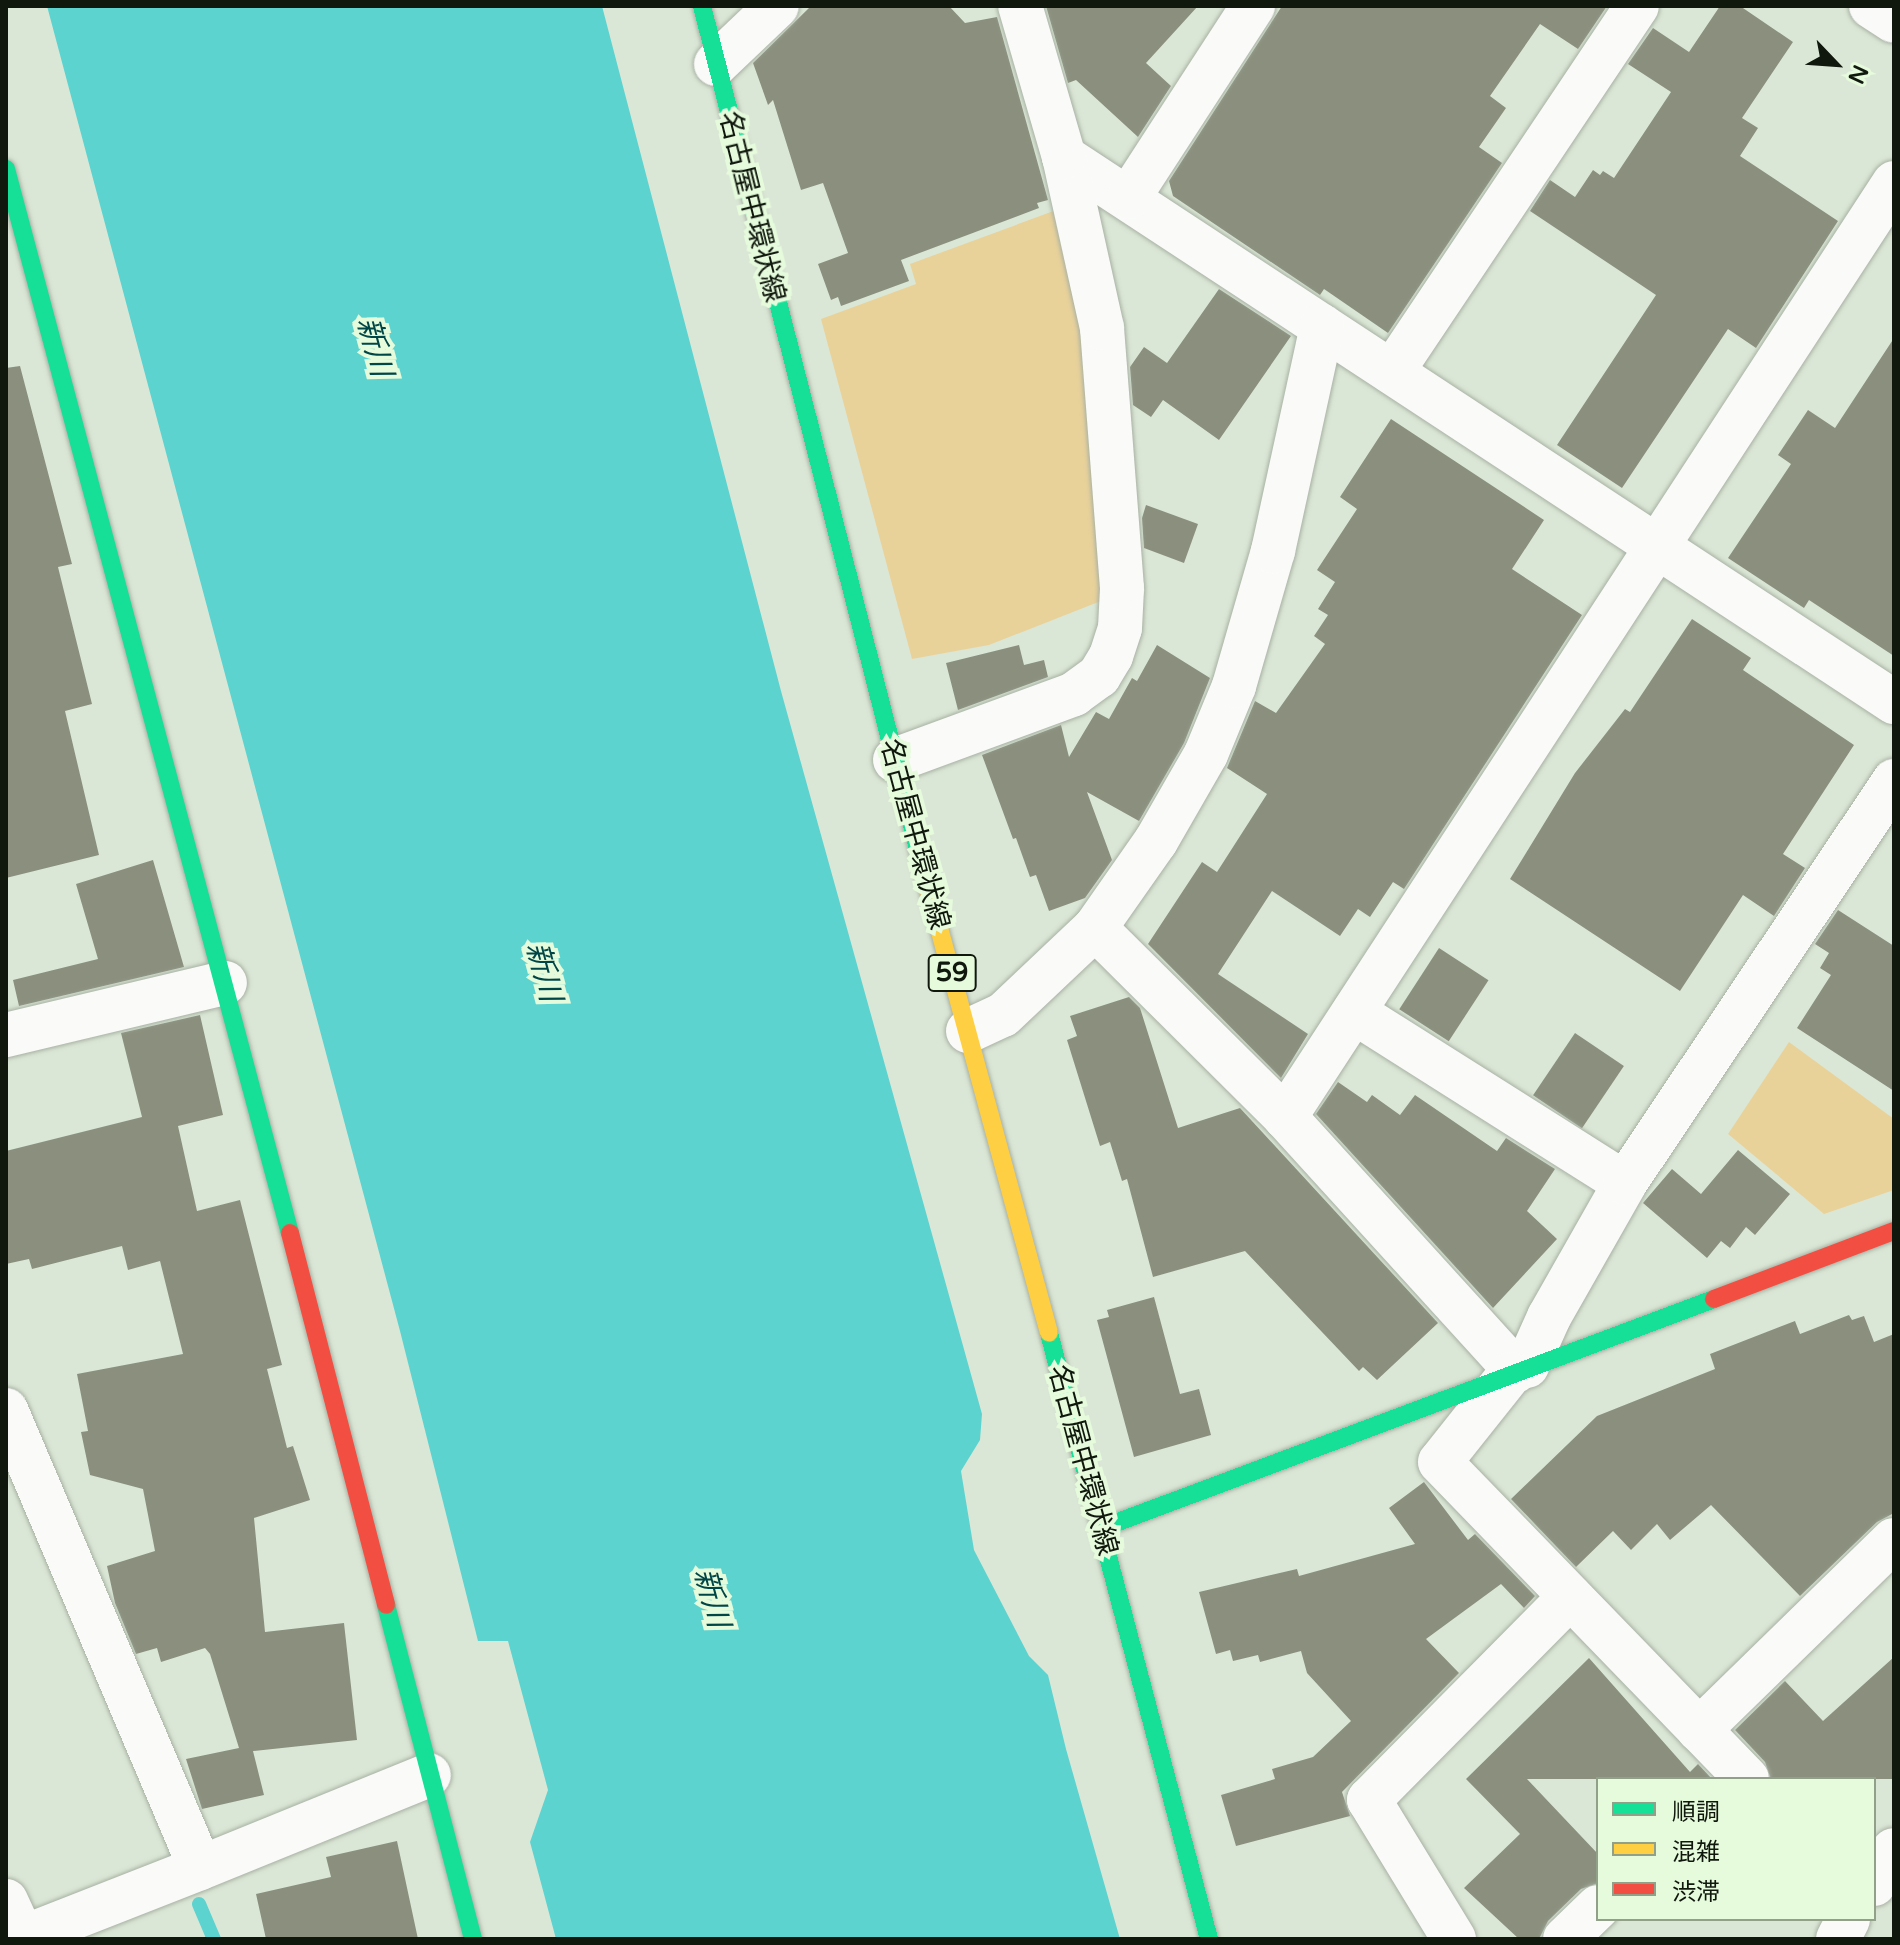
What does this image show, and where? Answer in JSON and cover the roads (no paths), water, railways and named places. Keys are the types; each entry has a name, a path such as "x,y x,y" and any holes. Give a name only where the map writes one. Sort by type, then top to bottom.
{"street":[{"name":"名古屋中環状線","path":"702,6 895,760 1209,1939"},
{"path":"716,64 777,6"},
{"path":"895,760 1074,694 1099,676 1111,656 1120,628 1122,588 1102,328 1064,157 1020,6"},
{"path":"1129,197 1253,6"},
{"path":"1392,372 1637,6"},
{"path":"1871,6 1894,21"},
{"path":"1064,157 1894,702"},
{"path":"6,169 16,246 225,983 473,1939"},
{"path":"1285,1117 1894,183"},
{"path":"968,1031 1003,1015 1095,928 1177,804 1206,754 1234,686 1273,551 1322,326"},
{"path":"1739,1776 1699,1730 1440,1462 1518,1370 1625,1183 1894,781"},
{"path":"1095,928 1285,1117 1518,1370"},
{"path":"6,1035 225,983"},
{"path":"1354,1012 1625,1183"},
{"path":"1102,1528 1894,1231"},
{"path":"6,1410 200,1868"},
{"path":"1699,1730 1894,1540"},
{"path":"1454,1939 1369,1800 1570,1597"},
{"path":"16,1926 200,1868 429,1775"},
{"path":"1876,1881 1894,1850"},
{"path":"1876,1903 1894,1912"},
{"path":"1565,1939 1596,1909"},
{"path":"1838,1939 1847,1921"}],"water":[{"name":"新川","path":"47,6 602,6 781,691 982,1414 980,1440 961,1471 974,1550 1029,1656 1048,1675 1120,1939 556,1939 530,1842 548,1790 508,1641 478,1641 400,1331"}],"waterway":[{"path":"199,1904 214,1939"}]}
